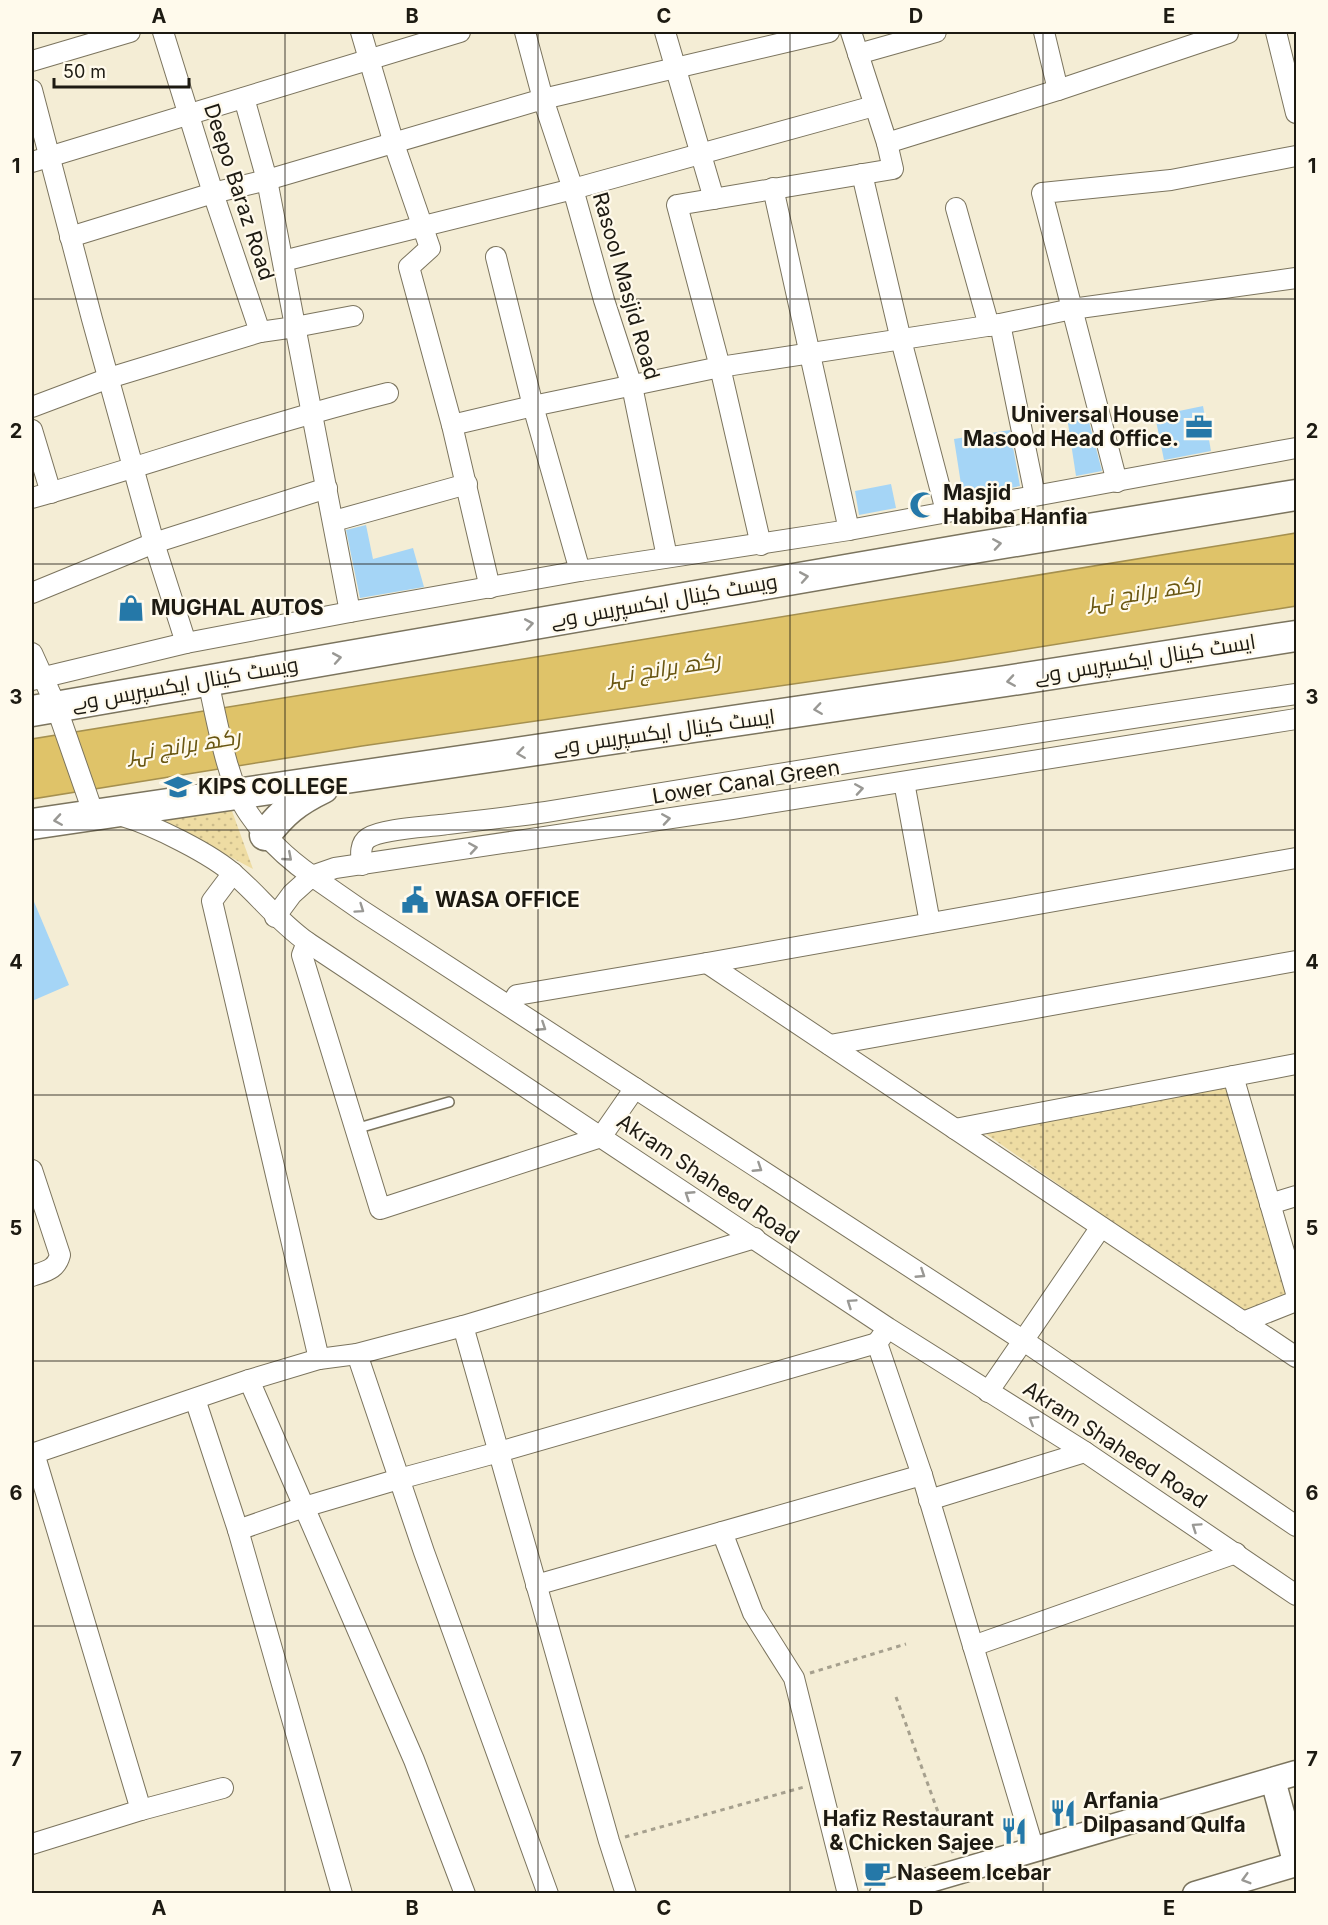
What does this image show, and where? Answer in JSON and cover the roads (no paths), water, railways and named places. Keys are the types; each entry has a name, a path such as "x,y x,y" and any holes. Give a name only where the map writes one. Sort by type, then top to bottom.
{"main road":[{"name":"ویسٹ کینال ایکسپریس وے","path":"50,713 210,689 375,651 1296,495"},
{"name":"ایسٹ کینال ایکسپریس وے","path":"32,824 92,808 235,785 384,774 1296,636"},
{"path":"265,834 281,814 305,796 336,782 384,774"}],"street":[{"path":"32,61 130,32"},
{"name":"Deepo Baraz Road","path":"163,32 213,193 260,332"},
{"path":"361,32 394,144 430,248 409,267 452,425 490,588"},
{"path":"40,159 460,32"},
{"name":"Rasool Masjid Road","path":"525,32 543,99 573,189 604,300 632,386 667,557"},
{"path":"665,32 714,199"},
{"path":"70,237 213,193 394,144 543,99 829,32"},
{"path":"761,544 720,367 677,206 893,169 887,143 851,32"},
{"path":"858,54 936,32"},
{"path":"1044,32 1058,90"},
{"path":"887,143 1058,90 1228,32"},
{"path":"1275,32 1296,113"},
{"path":"32,90 40,159 70,237 154,543 186,644"},
{"path":"244,98 267,180 350,612"},
{"path":"283,261 573,189 874,106"},
{"path":"1117,482 1042,193 1171,180 1296,156"},
{"path":"862,174 901,340 946,511"},
{"path":"773,188 849,530"},
{"path":"956,208 994,325 1035,495"},
{"path":"496,257 533,406 580,571"},
{"path":"452,425 720,367 994,325 1072,309 1296,278"},
{"path":"32,407 109,378 260,332 353,316"},
{"path":"32,498 311,413 388,393"},
{"path":"32,430 51,493"},
{"path":"37,679 186,644 350,612 580,571 849,530 1296,448"},
{"path":"334,521 466,484"},
{"path":"32,593 154,543 327,488"},
{"path":"32,653 37,679 50,713 92,808"},
{"path":"210,689 235,785 248,813 278,848 312,876 292,894 275,917"},
{"path":"362,865 362,847 365,841 370,837 402,830 505,818 1051,730 1296,694"},
{"name":"Lower Canal Green","path":"312,876 335,868 904,782 1296,719"},
{"path":"904,782 930,923"},
{"name":"Akram Shaheed Road","path":"92,808 143,824 194,849 233,873 275,917 307,942 755,1238 883,1336 988,1392 1085,1452 1296,1595"},
{"path":"510,1006 517,995 1296,858"},
{"path":"233,873 212,901 319,1359"},
{"name":"Akram Shaheed Road","path":"312,876 1024,1341 1296,1526"},
{"path":"307,942 302,955 380,1209 601,1137 635,1088"},
{"path":"830,1046 1296,961"},
{"path":"707,963 1296,1357"},
{"path":"955,1129 1296,1064"},
{"path":"1233,1076 1296,1293"},
{"path":"32,1170 60,1255 58,1264 52,1269 32,1276"},
{"path":"1270,1204 1296,1196"},
{"path":"988,1392 1101,1227"},
{"path":"141,1810 33,1454 249,1380 319,1359 357,1354 463,1326 755,1238"},
{"path":"1243,1322 1296,1301"},
{"path":"463,1326 609,1841 626,1893"},
{"path":"238,1530 399,1479 499,1452 883,1336 929,1500 1034,1850"},
{"path":"357,1354 399,1479 548,1893"},
{"path":"249,1380 414,1760 465,1893"},
{"path":"195,1399 238,1530 342,1893"},
{"path":"929,1500 1085,1452"},
{"path":"537,1585 922,1475"},
{"path":"722,1532 753,1614 794,1678 848,1893"},
{"path":"973,1646 1236,1553"},
{"path":"882,1893 1296,1773"},
{"path":"1195,1893 1296,1865 1273,1780"},
{"path":"32,1844 141,1810 223,1788"}],"lane":[{"path":"355,1129 449,1102"}],"water":[{"name":"رکھ برانچ نہر","path":"1296,533 1296,606 946,662 362,746 32,799 32,739"}],"place":[{"name":"Universal House Masood Head Office.","path":"1199,427"},
{"name":"Masjid Habiba Hanfia","path":"923,505"},
{"name":"MUGHAL AUTOS","path":"131,608"},
{"name":"KIPS COLLEGE","path":"178,787"},
{"name":"WASA OFFICE","path":"415,900"},
{"name":"Arfania Dilpasand Qulfa","path":"1063,1813"},
{"name":"Hafiz Restaurant & Chicken Sajee","path":"1014,1831"},
{"name":"Naseem Icebar","path":"877,1873"}]}
